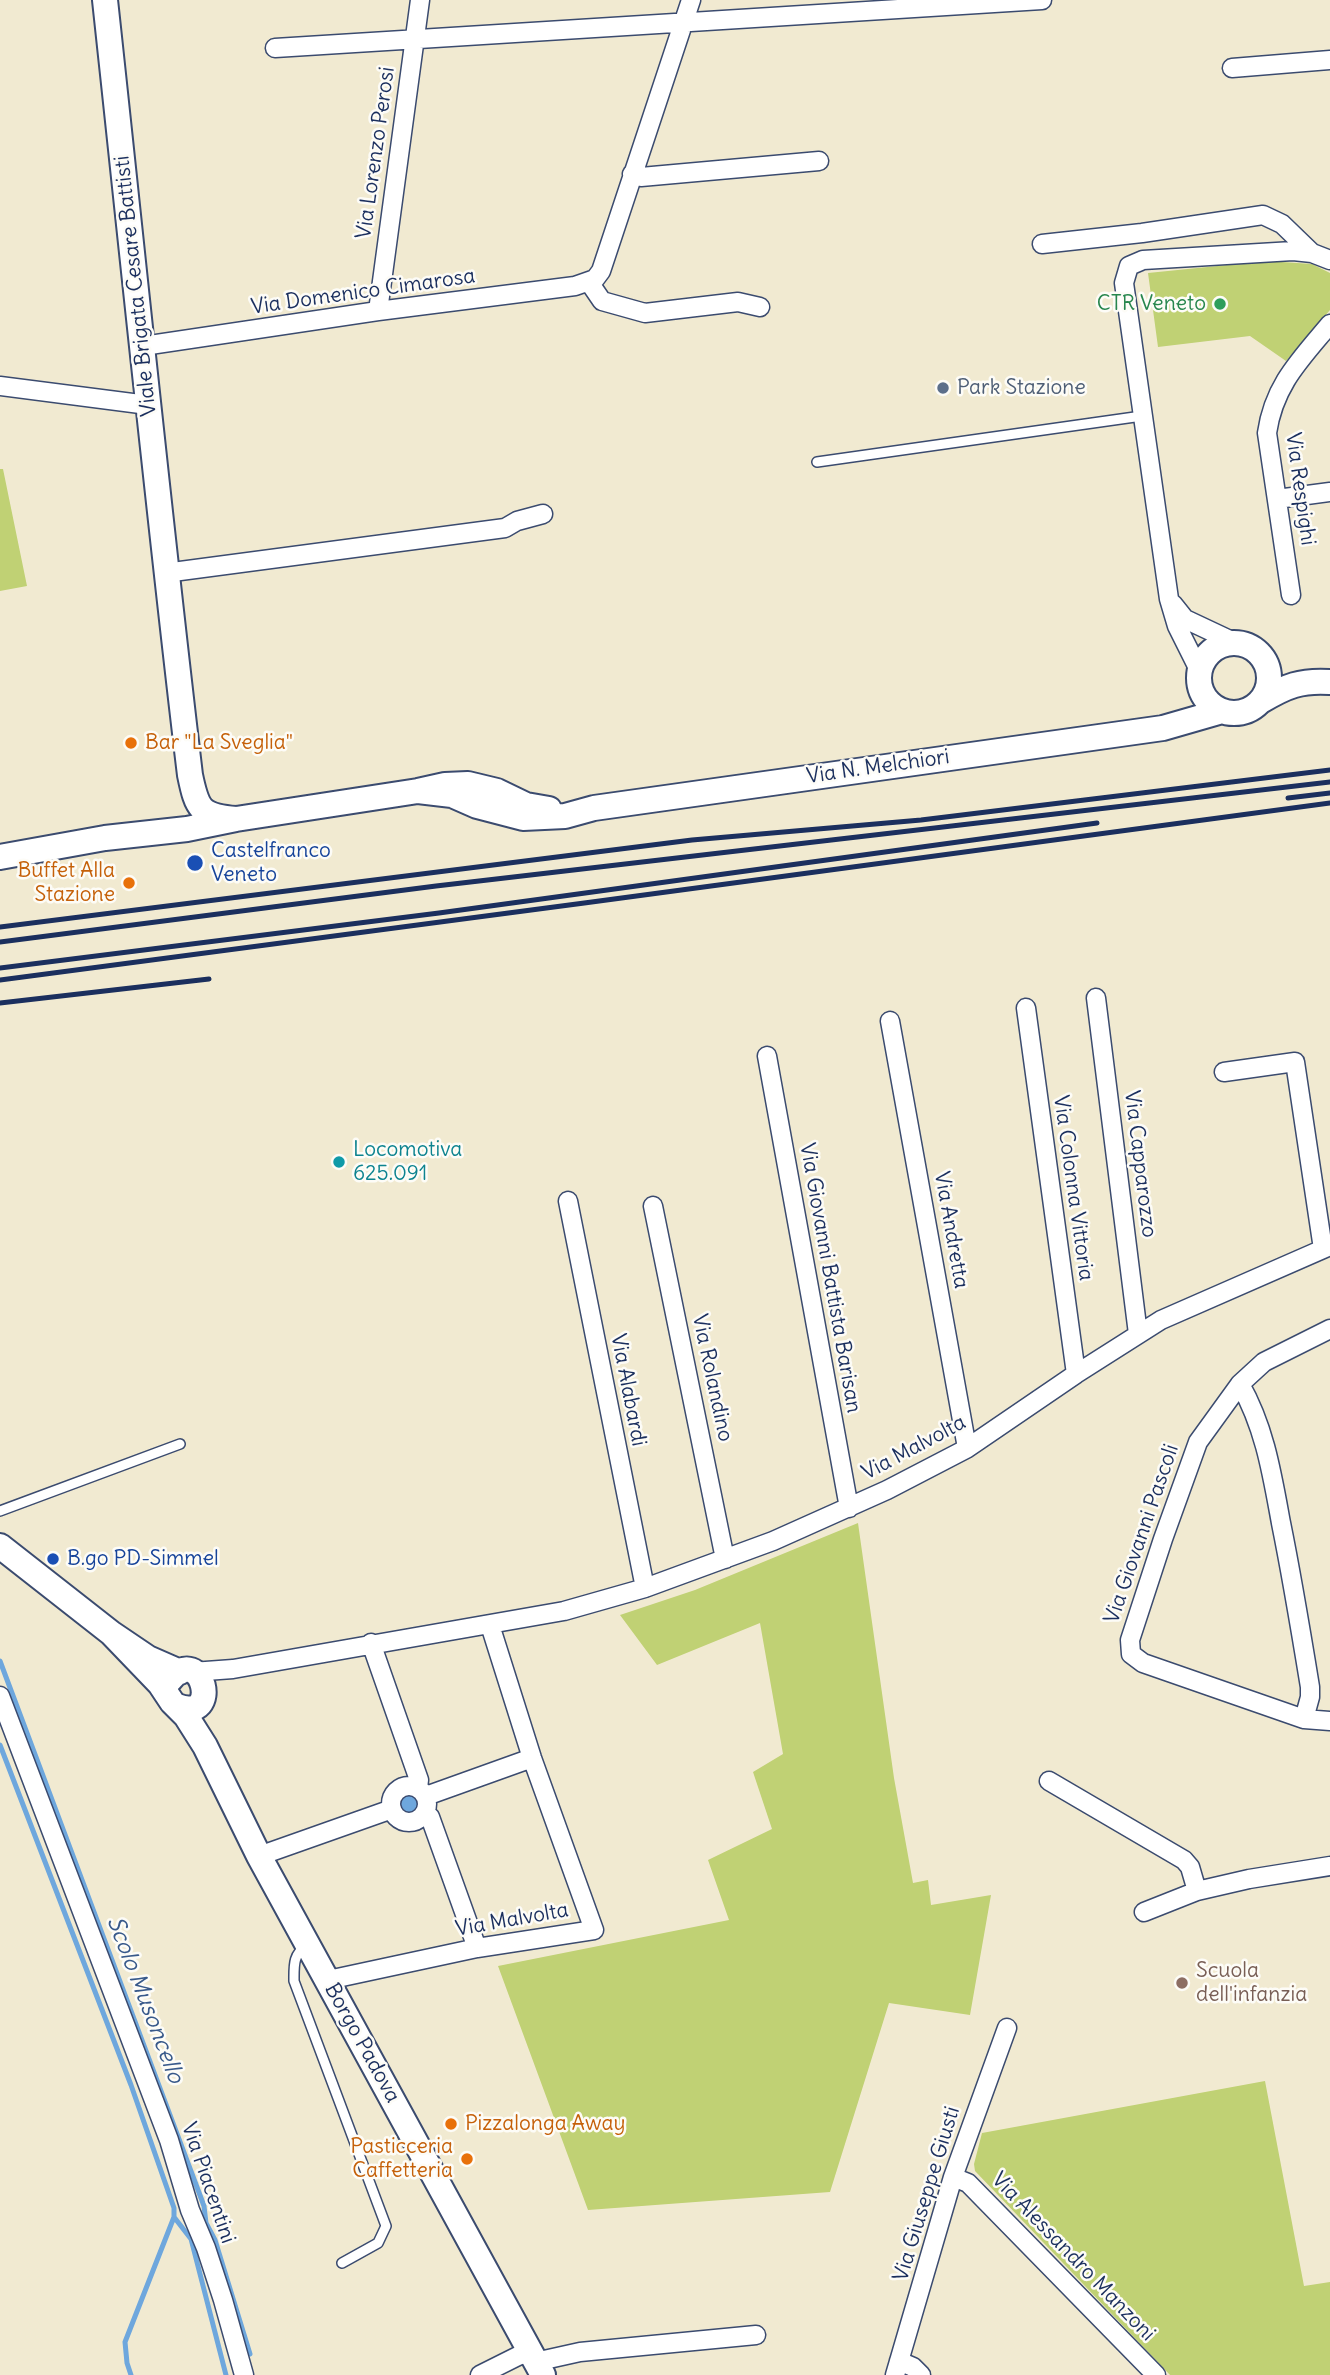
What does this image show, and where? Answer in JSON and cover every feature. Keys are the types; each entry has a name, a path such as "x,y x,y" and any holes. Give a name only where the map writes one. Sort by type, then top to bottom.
{"street":[{"name":"Viale Brigata Cesare Battisti","path":"105,0 165,573 190,775 196,803"},
{"name":"Via Lorenzo Perosi","path":"378,311 420,0"},
{"path":"691,0 601,271 589,282 602,301 645,313 738,302 760,307"},
{"path":"275,48 1042,0"},
{"path":"1232,68 1330,61"},
{"path":"632,174 641,177 820,161"},
{"path":"1042,244 1142,233 1263,215 1282,224 1312,253"},
{"path":"1264,660 1270,676 1266,694 1261,701 1255,707 1239,713 1222,711 1208,702 1177,626 1169,599 1129,324 1125,274 1129,266 1143,260 1293,251 1312,253 1330,260"},
{"name":"Via Domenico Cimarosa","path":"143,346 589,282"},
{"name":"Via Respighi","path":"1292,595 1267,433 1282,384 1330,324"},
{"path":"0,386 148,405"},
{"path":"1278,499 1330,492"},
{"path":"165,573 505,528 517,521 543,514"},
{"path":"1169,599 1185,619 1252,648 1283,673 1318,681"},
{"path":"1163,728 1187,711 1209,653 1226,643 1236,643"},
{"path":"1261,701 1283,688 1318,681"},
{"name":"Via N. Melchiori","path":"0,858 445,785 468,784 497,791 526,805 551,810 593,808 1163,728 1222,711"},
{"name":"Via N. Melchiori","path":"151,832 172,823 196,803 211,815 236,819"},
{"name":"Via Capparozzo","path":"1096,998 1138,1334"},
{"name":"Via Colonna Vittoria","path":"1026,1008 1076,1374"},
{"name":"Via Andretta","path":"890,1021 967,1448"},
{"name":"Via Giovanni Battista Barisan","path":"767,1056 849,1508"},
{"path":"1224,1072 1295,1062 1326,1247"},
{"name":"Via Alabardi","path":"568,1201 645,1588"},
{"name":"Via Rolandino","path":"653,1206 726,1559"},
{"name":"Via Malvolta","path":"187,1690 233,1669 564,1611 645,1588 726,1559 849,1508 967,1448 1161,1320 1326,1247"},
{"name":"Via Giovanni Pascoli","path":"1330,1329 1264,1362 1240,1384 1198,1442 1131,1633 1131,1654 1143,1663 1304,1718 1330,1721"},
{"path":"1240,1384 1264,1437 1280,1514 1310,1687 1304,1718"},
{"name":"Borgo Padova","path":"0,1546 111,1633 146,1668 187,1690 186,1716 205,1746 259,1856 536,2363"},
{"name":"Via Malvolta","path":"328,1980 477,1948 594,1930 532,1758 490,1625"},
{"path":"371,1643 477,1948"},
{"name":"Via Piacentini","path":"0,1696 169,2140 190,2210 223,2300 244,2375"},
{"path":"423,1799 532,1758"},
{"path":"1049,1781 1184,1860 1190,1867 1197,1891"},
{"path":"412,1786 423,1799 416,1820 405,1821 395,1815 392,1809 392,1798 400,1788 412,1786"},
{"path":"259,1856 392,1809"},
{"path":"1144,1912 1197,1891 1248,1879 1330,1866"},
{"name":"Via Giuseppe Giusti","path":"897,2368 953,2177 1007,2028"},
{"name":"Via Alessandro Manzoni","path":"953,2177 968,2183 1156,2375"},
{"path":"480,2375 518,2356 536,2363 550,2357 580,2352 756,2335"},
{"path":"897,2368 913,2367 920,2375"}],"lane":[{"path":"817,462 1142,416"},
{"path":"0,1511 180,1444"},
{"path":"308,1944 299,1951 294,1960 294,1981 386,2226 378,2243 342,2263"}],"green space":[{"path":"1267,261 1312,264 1330,273 1330,310 1286,361 1250,336 1158,347 1148,273"},
{"path":"0,469 3,469 27,586 0,591"},
{"path":"858,1523 894,1778 913,1883 928,1880 931,1905 991,1895 970,2015 889,2003 830,2192 588,2210 498,1966 729,1920 708,1860 772,1829 753,1772 783,1754 760,1623 657,1665 620,1615 695,1590"},
{"path":"1265,2081 1304,2286 1330,2282 1330,2375 1170,2375 975,2171 974,2164 982,2133"}],"water":[{"path":"409,1792 417,1795 420,1803 417,1811 409,1814 401,1811 398,1803 401,1795"}],"waterway":[{"name":"Scolo Musoncello","path":"0,1661 204,2206 206,2223 215,2240 250,2354"},
{"path":"0,1745 131,2085 174,2208 174,2217 191,2239 226,2375"},
{"path":"131,2375 125,2342 174,2217"}],"railway":[{"path":"0,927 692,840 921,820 1330,770"},
{"path":"0,942 436,886 1330,782"},
{"path":"1288,798 1330,793"},
{"path":"0,980 1330,803"},
{"path":"0,968 439,913 1097,823"},
{"path":"0,1003 209,979"}],"place":[{"name":"CTR Veneto","path":"1220,304"},
{"name":"Park Stazione","path":"943,388"},
{"name":"Bar \"La Sveglia\"","path":"131,743"},
{"name":"Castelfranco Veneto","path":"195,863"},
{"name":"Buffet Alla Stazione","path":"129,883"},
{"name":"Locomotiva 625.091","path":"339,1162"},
{"name":"B.go PD-Simmel","path":"53,1559"},
{"name":"Scuola dell'infanzia","path":"1182,1983"},
{"name":"Pizzalonga Away","path":"451,2124"},
{"name":"Pasticceria Caffetteria","path":"467,2159"}]}
